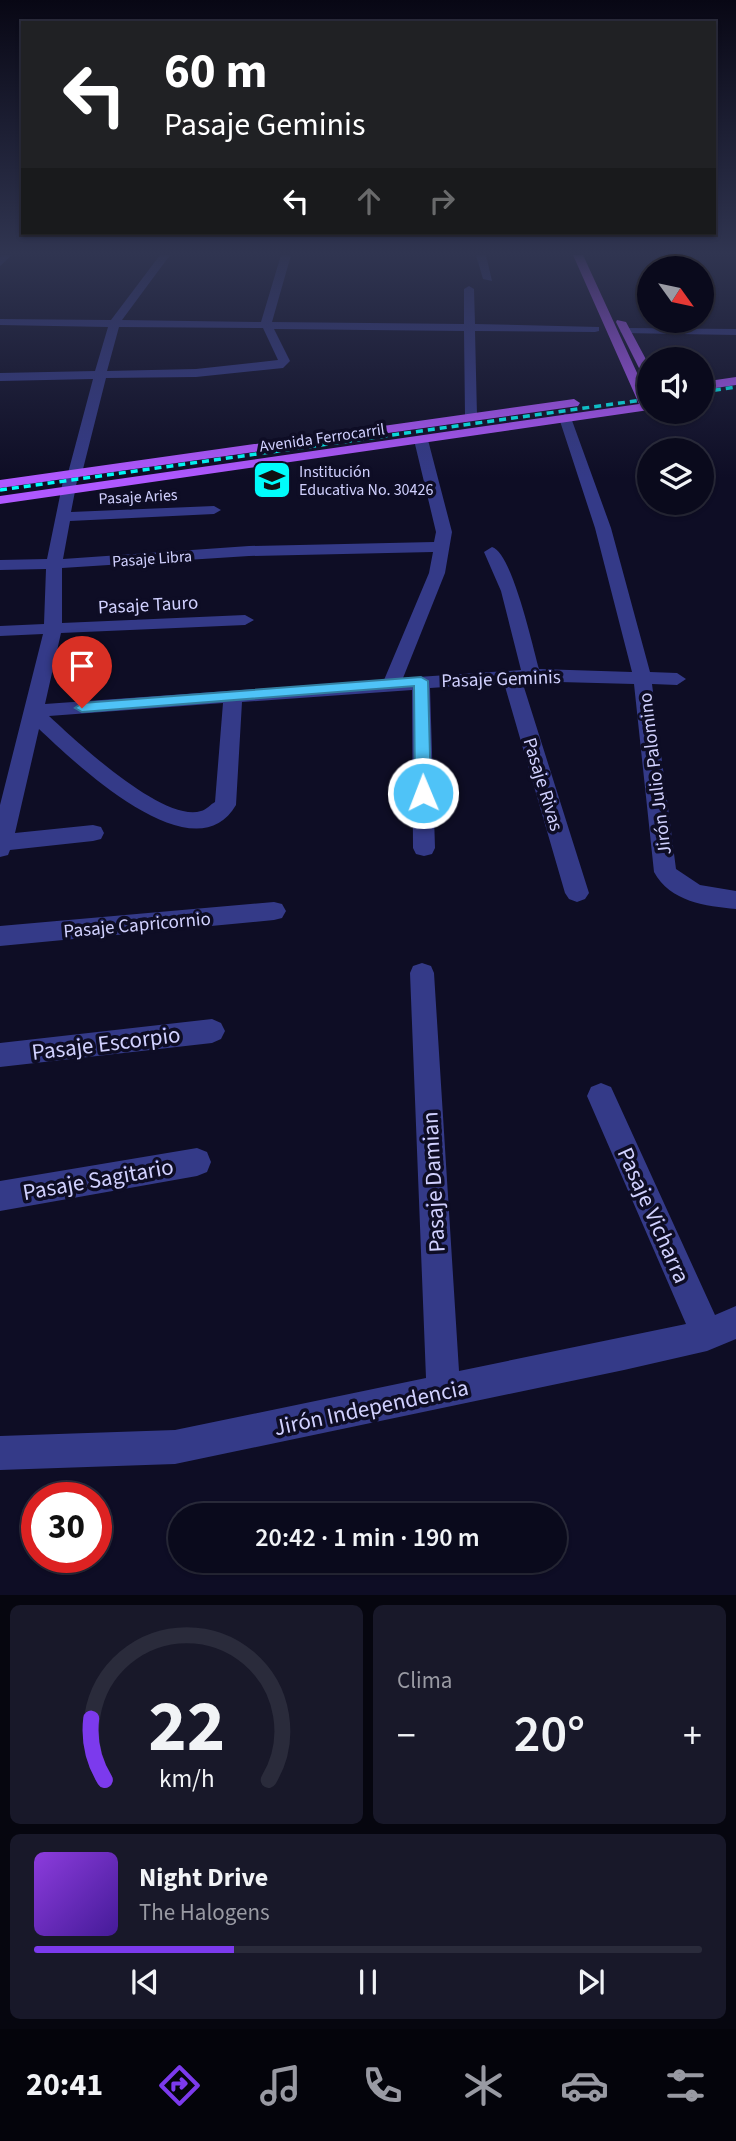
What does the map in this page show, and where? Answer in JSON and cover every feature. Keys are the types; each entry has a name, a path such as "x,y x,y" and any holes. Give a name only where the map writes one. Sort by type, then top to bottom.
{"main road":[{"path":"613,329 637,381"},
{"path":"626,331 637,353"},
{"path":"714,384 736,380"},
{"path":"714,397 736,394"},
{"name":"Avenida Ferrocarril","path":"0,500 72,481 471,416 637,401"},
{"name":"Avenida Ferrocarril","path":"0,484 72,481 421,440 565,418 637,402"}],"street":[{"path":"93,833 1,846 8,780 32,711 53,631 54,564 64,517 112,329"},
{"path":"0,377 195,373 274,366 284,361 269,329"},
{"path":"471,329 471,416"},
{"path":"626,331 736,332"},
{"name":"Jirón Julio Palomino","path":"565,418 603,528 642,676 665,872 677,885 692,894 736,900"},
{"path":"391,684 437,573 444,533 421,440"},
{"name":"Pasaje Aries","path":"64,517 214,510"},
{"name":"Pasaje Libra","path":"0,565 249,551 440,547"},
{"name":"Pasaje Rivas","path":"492,552 509,591 521,675 577,893"},
{"name":"Pasaje Tauro","path":"0,631 53,631 245,620"},
{"name":"Pasaje Geminis","path":"32,711 521,675 642,676 677,679"},
{"path":"421,681 424,848"},
{"path":"32,711 95,768 154,810 177,819 200,821 218,815 225,804 233,696"},
{"name":"Pasaje Capricornio","path":"0,936 274,911"},
{"name":"Pasaje Damian","path":"422,973 443,1392"},
{"name":"Pasaje Escorpio","path":"0,1055 212,1031"},
{"name":"Pasaje Vicharra","path":"601,1096 721,1328"},
{"name":"Pasaje Sagitario","path":"0,1196 197,1162"},
{"name":"Jirón Independencia","path":"0,1453 174,1447 443,1392 721,1328"}],"railway":[{"path":"714,390 736,387"},
{"path":"0,490 637,401"}],"place":[{"name":"Institución Educativa No. 30426","path":"272,480"}],"route":[{"path":"82,708 421,681 423,793"}]}
